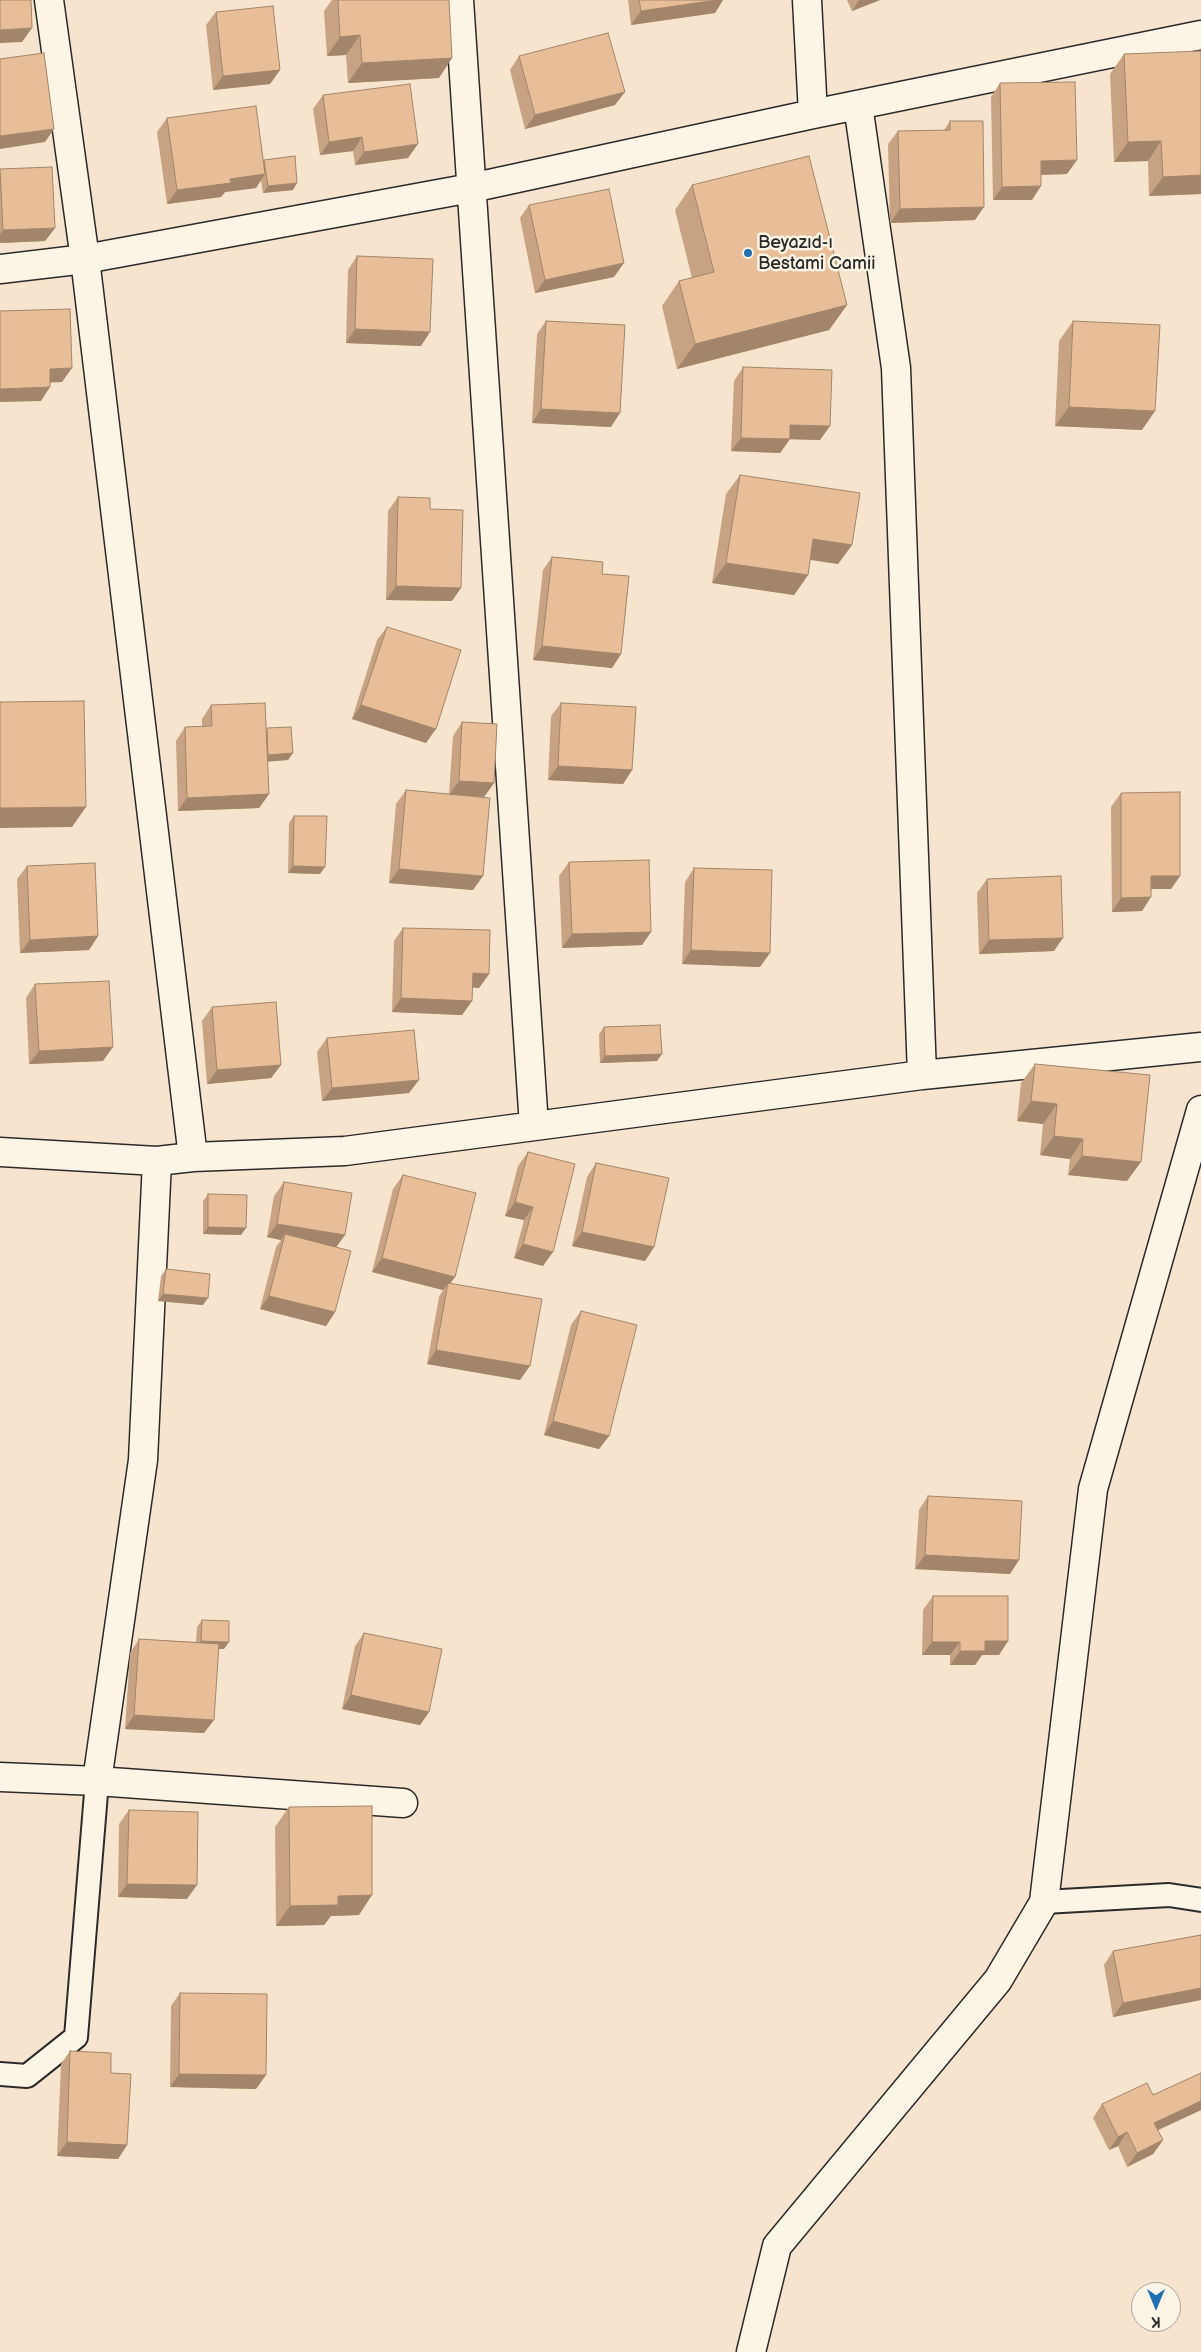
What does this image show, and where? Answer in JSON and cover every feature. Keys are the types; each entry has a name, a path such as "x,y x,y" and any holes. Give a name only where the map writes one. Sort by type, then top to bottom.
{"street":[{"path":"50,0 85,259 194,1156"},
{"path":"459,0 534,1126"},
{"path":"806,0 812,114"},
{"path":"0,269 85,259 471,188 812,114 1201,34"},
{"path":"858,105 896,368 922,1075"},
{"path":"0,1152 157,1161 194,1156 345,1151 922,1075 1201,1047"},
{"path":"751,2352 777,2246 998,1980 1044,1902 1093,1489 1201,1110"},
{"path":"97,1781 143,1460 157,1161"},
{"path":"0,1777 97,1781 404,1803"}],"lane":[{"path":"0,2074 27,2076 76,2037 97,1781"},
{"path":"1044,1902 1169,1896 1201,1900"}],"building":[{"path":"0,0 31,0 32,28 0,30"},
{"path":"338,0 449,0 452,58 362,63 360,35 340,37"},
{"path":"639,0 717,0 641,11"},
{"path":"273,6 280,70 223,76 216,12"},
{"path":"608,33 625,92 535,115 519,56"},
{"path":"1201,51 1201,175 1163,177 1161,141 1128,142 1124,54"},
{"path":"44,53 54,129 0,136 0,59"},
{"path":"1075,82 1077,160 1041,161 1041,186 1002,187 1000,83"},
{"path":"410,84 418,144 364,152 362,137 329,142 323,95"},
{"path":"256,106 265,174 230,179 231,183 177,190 167,118"},
{"path":"950,121 983,121 984,207 900,209 898,131 950,130"},
{"path":"295,156 297,183 268,186 264,160"},
{"name":"Beyazıd-ı Bestami Camii","path":"809,156 847,305 695,344 679,281 714,272 692,185"},
{"path":"52,167 55,228 3,230 0,169"},
{"path":"609,189 624,263 545,280 529,205"},
{"path":"357,256 433,259 430,332 355,329"},
{"path":"70,309 72,368 50,369 50,387 0,389 0,311"},
{"path":"546,321 625,325 620,413 541,409"},
{"path":"1073,321 1160,325 1155,411 1069,407"},
{"path":"743,367 832,370 830,426 790,425 790,439 741,438"},
{"path":"740,475 860,493 852,545 813,539 808,575 726,563"},
{"path":"398,497 430,498 430,509 463,510 461,588 396,586"},
{"path":"552,557 603,562 602,574 629,576 621,654 542,646"},
{"path":"387,627 461,650 436,729 361,705"},
{"path":"84,701 86,807 0,808 0,702"},
{"path":"265,703 269,794 187,798 185,727 212,726 211,705"},
{"path":"561,703 636,707 632,770 558,766"},
{"path":"462,722 497,724 494,783 459,781"},
{"path":"291,727 293,753 268,755 267,728"},
{"path":"406,790 490,798 483,876 399,869"},
{"path":"1180,792 1180,876 1151,876 1151,897 1121,898 1121,793"},
{"path":"294,816 327,816 325,867 293,866"},
{"path":"649,860 651,932 572,934 569,862"},
{"path":"95,863 98,936 30,940 27,866"},
{"path":"694,868 772,870 770,953 691,950"},
{"path":"1061,876 1063,938 989,940 987,879"},
{"path":"403,928 490,930 489,974 473,973 472,1001 401,998"},
{"path":"109,981 113,1047 39,1051 35,984"},
{"path":"276,1002 281,1065 217,1070 212,1007"},
{"path":"660,1025 662,1054 605,1056 604,1027"},
{"path":"414,1030 419,1080 332,1088 327,1038"},
{"path":"1035,1064 1150,1075 1141,1162 1082,1156 1083,1139 1054,1136 1057,1104 1031,1101"},
{"path":"528,1152 575,1164 553,1252 523,1244 533,1207 515,1202"},
{"path":"596,1163 669,1178 654,1247 582,1232"},
{"path":"403,1175 476,1193 455,1277 382,1258"},
{"path":"284,1182 352,1193 345,1235 277,1224"},
{"path":"208,1194 247,1195 246,1228 208,1227"},
{"path":"285,1234 351,1251 335,1312 269,1296"},
{"path":"166,1269 210,1274 208,1298 163,1294"},
{"path":"448,1283 542,1299 530,1366 436,1350"},
{"path":"581,1311 637,1325 609,1436 553,1421"},
{"path":"928,1496 1022,1501 1019,1560 925,1555"},
{"path":"933,1596 1008,1596 1008,1641 985,1641 985,1651 960,1651 960,1642 932,1642"},
{"path":"202,1620 229,1621 229,1642 201,1641"},
{"path":"364,1633 442,1649 429,1712 351,1695"},
{"path":"139,1639 219,1644 214,1720 134,1715"},
{"path":"372,1806 372,1895 338,1896 338,1905 290,1906 289,1807"},
{"path":"129,1810 198,1812 197,1885 127,1884"},
{"path":"1201,1935 1201,1988 1123,2003 1113,1951"},
{"path":"180,1993 267,1994 266,2075 179,2074"},
{"path":"70,2051 111,2053 111,2073 131,2074 127,2145 67,2142"},
{"path":"1201,2073 1201,2101 1154,2123 1163,2140 1137,2153 1127,2132 1118,2137 1102,2104 1147,2083 1153,2095"}],"place":[{"name":"Beyazıd-ı Bestami Camii","path":"748,253"}]}
